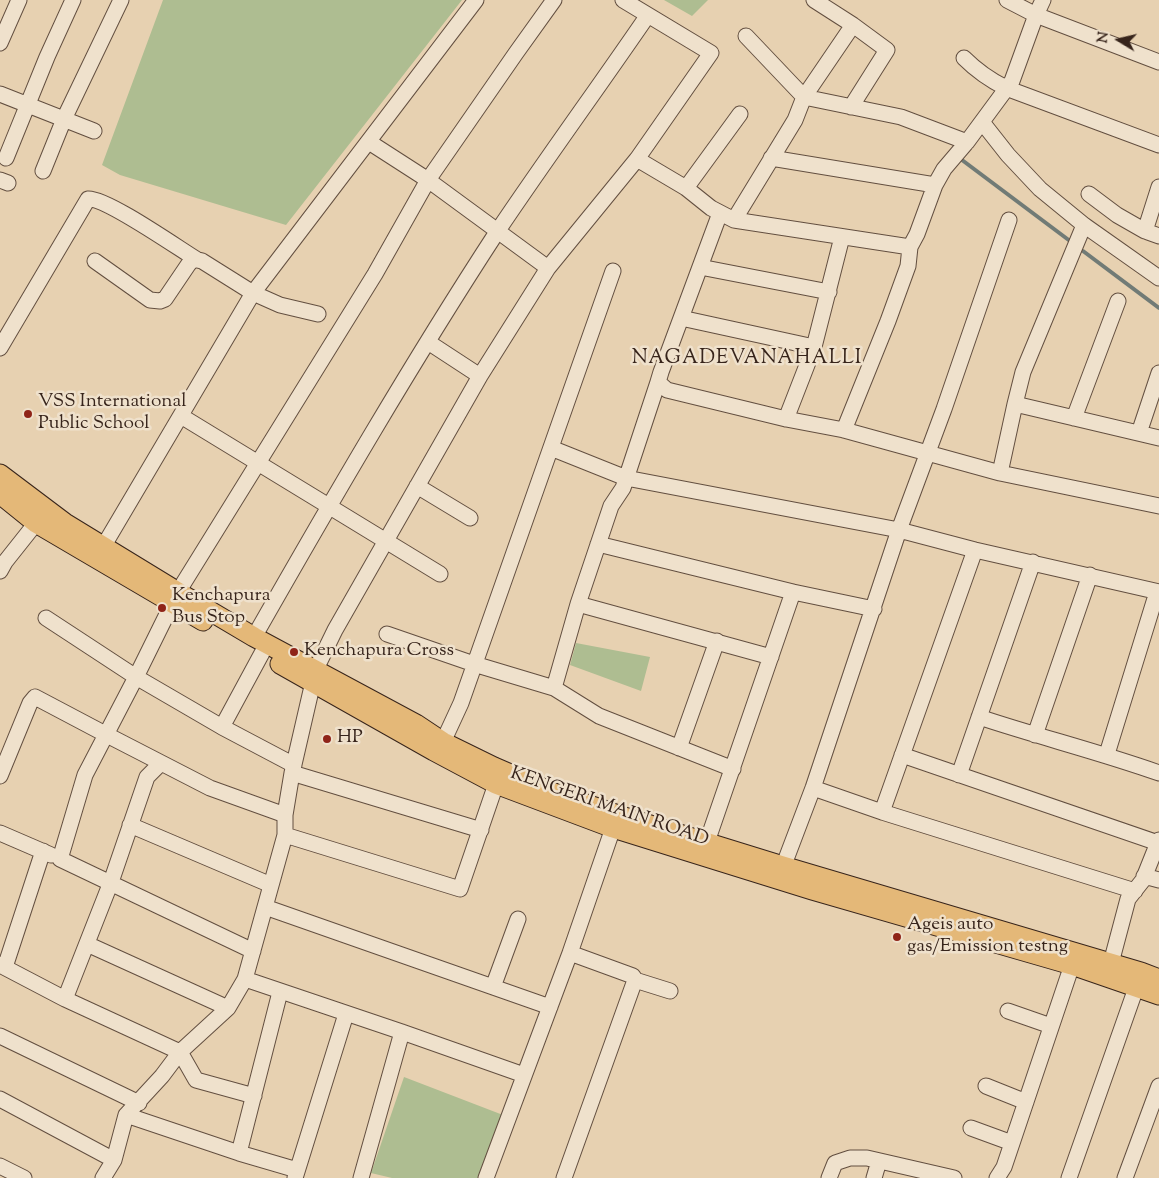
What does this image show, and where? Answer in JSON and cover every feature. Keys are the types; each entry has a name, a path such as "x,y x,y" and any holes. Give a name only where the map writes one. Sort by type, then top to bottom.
{"main road":[{"name":"KENGERI MAIN ROAD","path":"0,474 46,510 103,547 175,598 262,654 416,724 444,742 494,767 554,793 707,842 781,873 1072,965 1159,995"},
{"name":"KENGERI MAIN ROAD","path":"0,494 36,523 175,598 254,636 314,676 450,760 496,784 614,828 1111,963 1159,979"}],"street":[{"path":"0,43 19,0"},
{"path":"6,158 73,0"},
{"path":"43,171 64,119 121,0"},
{"path":"103,547 253,293 476,0"},
{"path":"60,859 85,775 107,736 175,598 375,274 428,180 510,60 554,0"},
{"path":"103,1178 114,1160 126,1115 162,1076 180,1052 228,1008 245,979 285,835 293,769 314,676 335,630 480,376 548,268 637,158 711,53 623,0"},
{"path":"814,0 887,50 851,107"},
{"path":"1007,0 1036,15 1159,62"},
{"path":"844,430 908,266 910,247 917,234 935,185 944,169 968,142 1012,81 1036,15 1044,0"},
{"path":"254,636 329,506 428,342 498,232 648,16"},
{"path":"554,688 578,604 611,506 623,488 658,382 700,267 727,216 771,158 795,120 804,97 853,25"},
{"path":"746,36 804,97 901,117 968,142"},
{"path":"964,58 991,81 1006,88 1159,145"},
{"path":"0,94 94,131"},
{"path":"686,188 740,114"},
{"path":"982,122 1008,155 1040,189 1084,225 1159,278"},
{"path":"368,142 428,180 548,268"},
{"path":"637,158 686,188 711,208 727,216 910,247"},
{"path":"771,158 935,185"},
{"path":"1089,194 1117,215 1152,234 1159,187"},
{"path":"0,348 88,199 93,198 131,217 196,260 202,261 253,293 280,305 318,314"},
{"path":"781,873 813,788 899,530 1009,220"},
{"path":"1000,473 1024,372 1084,225"},
{"path":"786,419 814,347 842,237"},
{"path":"95,261 150,300 156,301 165,298 191,261 196,260"},
{"path":"700,267 829,292"},
{"path":"444,742 461,703 613,271"},
{"path":"1074,418 1118,301"},
{"path":"681,318 814,347"},
{"path":"428,342 480,376"},
{"path":"1139,433 1159,373"},
{"path":"658,382 667,390 786,419 844,430 1000,473 1159,506"},
{"path":"1015,404 1159,438"},
{"path":"181,416 440,574"},
{"path":"551,448 626,478 899,530 975,550 1158,592 1107,754"},
{"path":"417,486 470,518"},
{"path":"0,571 36,523"},
{"path":"598,544 793,592 874,609"},
{"path":"882,812 975,550"},
{"path":"959,775 1033,562"},
{"path":"1035,735 1090,575"},
{"path":"707,842 793,592"},
{"path":"578,604 771,657"},
{"path":"46,618 136,677 293,769 480,830"},
{"path":"387,634 474,664 554,688 598,716 733,768"},
{"path":"679,748 717,641"},
{"path":"222,727 262,654"},
{"path":"0,776 30,703 35,697 210,788 286,816"},
{"path":"979,717 1035,735 1107,754 1159,773"},
{"path":"902,755 1159,841 1152,878 1128,899 1111,963"},
{"path":"65,999 111,882 147,777 161,763"},
{"path":"285,835 460,889 496,784"},
{"path":"813,788 882,812 1135,891"},
{"path":"130,825 271,885"},
{"path":"486,1178 570,953 614,828"},
{"path":"0,833 111,882 253,951"},
{"path":"43,851 2,966 65,999 180,1052 196,1080 254,1096"},
{"path":"265,907 550,1007"},
{"path":"493,987 518,919"},
{"path":"87,944 228,1008"},
{"path":"570,953 633,976 635,980 670,991"},
{"path":"997,1178 1004,1167 1072,965"},
{"path":"245,979 524,1075"},
{"path":"564,1178 635,980"},
{"path":"1069,1178 1136,988"},
{"path":"239,1153 280,992"},
{"path":"1008,1011 1051,1026"},
{"path":"126,1115 296,1174 346,1014"},
{"path":"365,1177 402,1032"},
{"path":"0,1036 139,1102"},
{"path":"986,1086 1026,1102"},
{"path":"1125,1178 1159,1086"},
{"path":"0,1098 114,1160"},
{"path":"971,1128 1012,1143"},
{"path":"829,1178 835,1162 850,1158 867,1158 879,1161 905,1173 951,1178"},
{"path":"874,1178 879,1161"},
{"path":"0,1166 24,1178"}],"green space":[{"path":"163,0 462,0 286,225 120,175 102,165"},
{"path":"664,0 708,0 692,16"},
{"path":"576,643 650,657 641,691 570,665"},
{"path":"404,1077 503,1115 479,1178 392,1178 371,1173"}],"waterway":[{"path":"962,160 1070,241"},
{"path":"1083,251 1159,308"}],"place":[{"name":"VSS International Public School","path":"28,414"},
{"name":"Kenchapura Bus Stop","path":"162,608"},
{"name":"Kenchapura Cross","path":"294,652"},
{"name":"HP","path":"327,739"},
{"name":"Ageis auto gas/Emission testng","path":"897,937"}],"district":[{"name":"NAGADEVANAHALLI","path":"747,360"}]}
